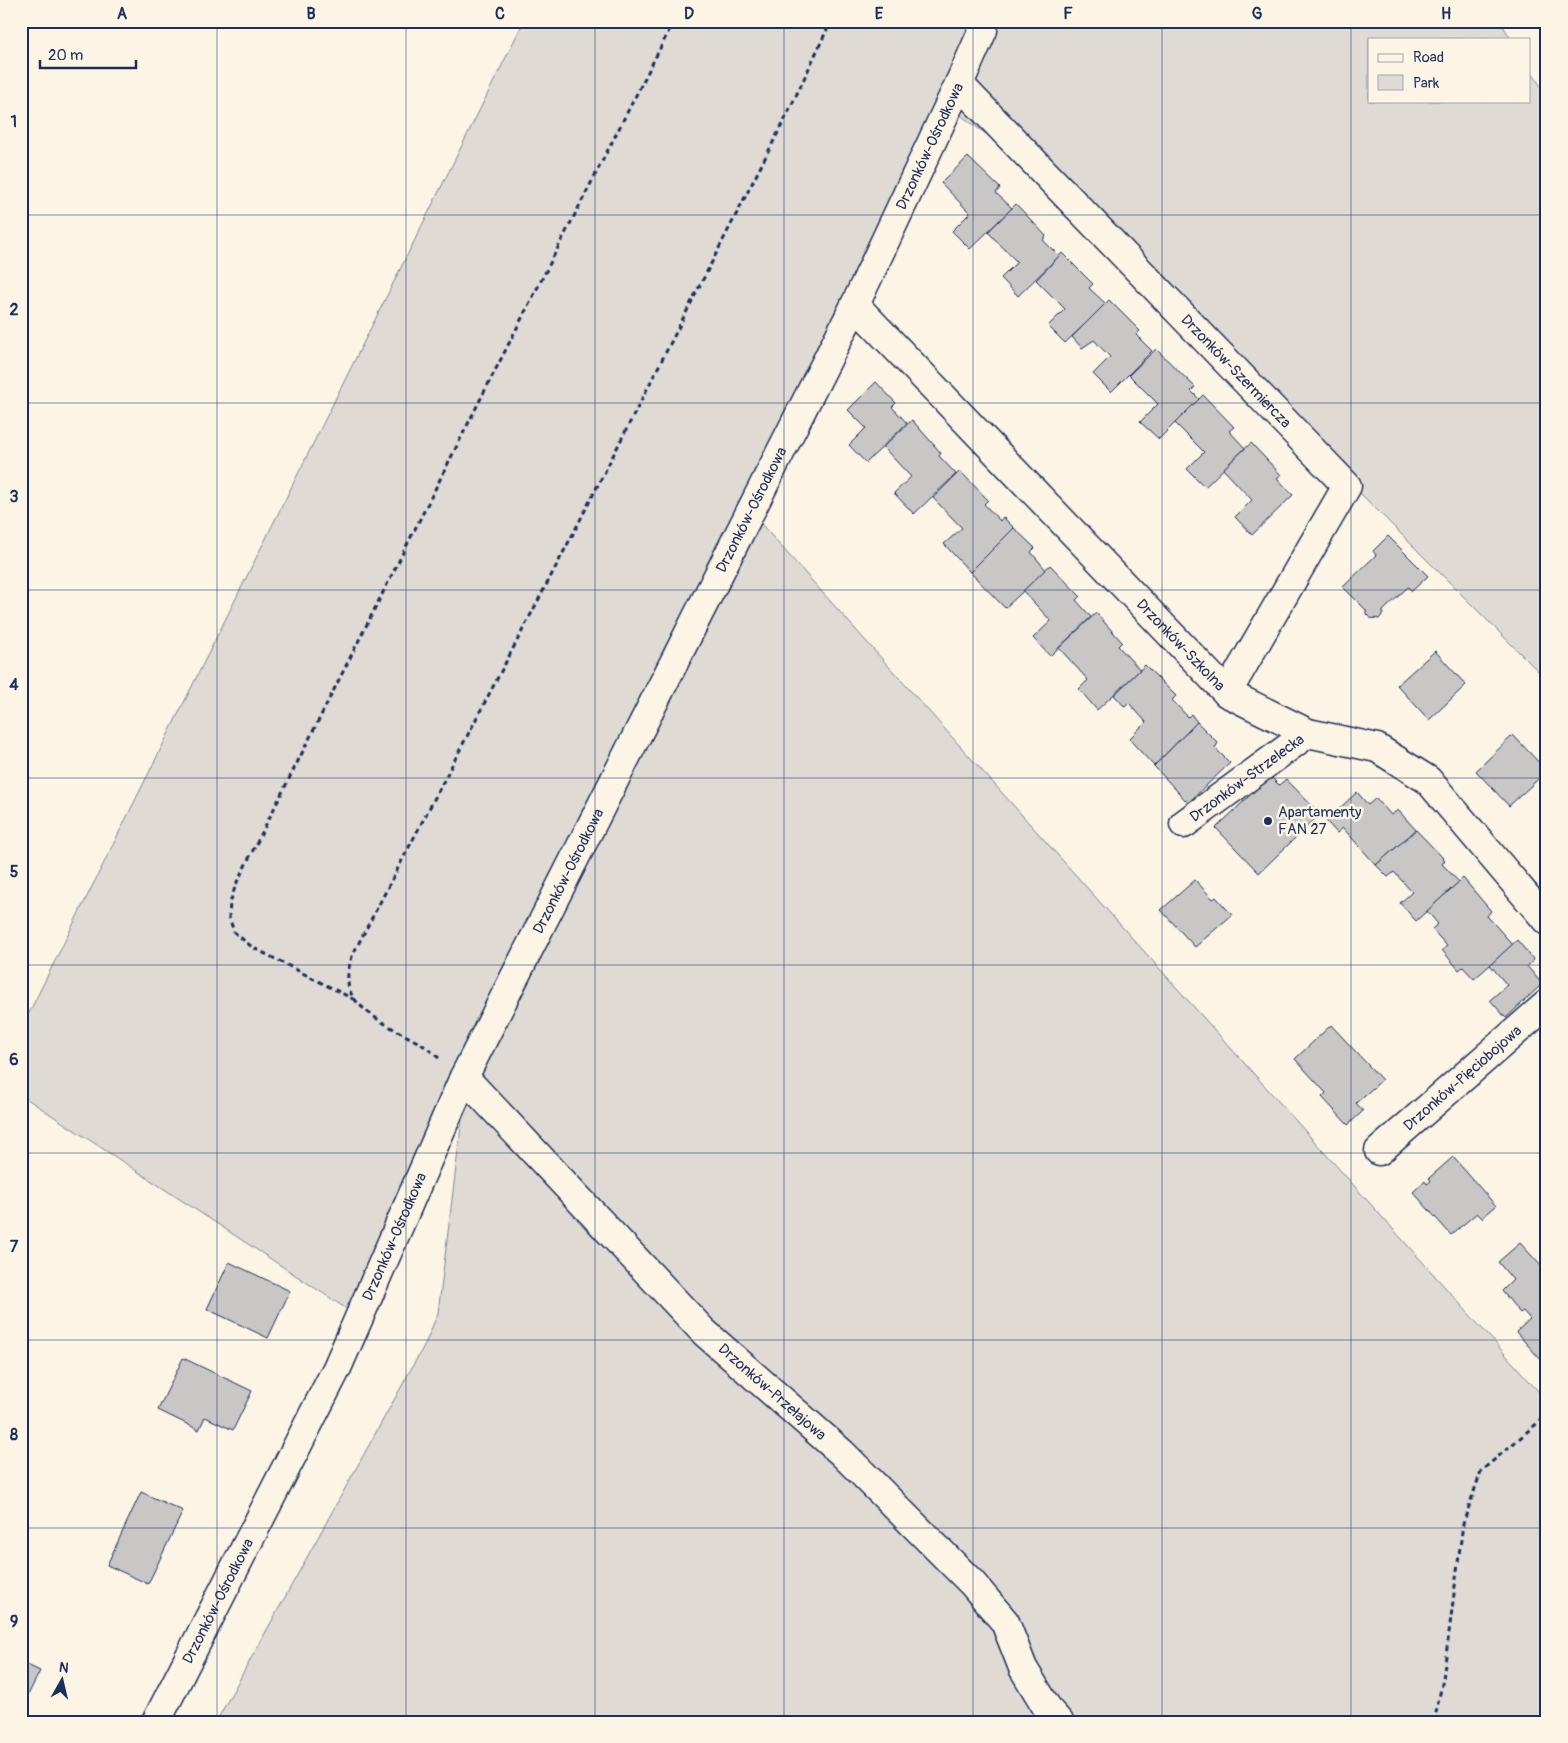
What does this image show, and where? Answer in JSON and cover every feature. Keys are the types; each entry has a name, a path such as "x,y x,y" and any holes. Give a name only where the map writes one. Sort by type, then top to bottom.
{"street":[{"name":"Drzonków-Ośrodkowa","path":"156,1722 337,1368 464,1077 855,305 959,84 983,30 984,21"},
{"name":"Drzonków-Szermiercza","path":"959,84 1347,486 1227,693"},
{"name":"Drzonków-Szkolna","path":"855,305 1227,693 1308,733 1377,748 1428,780 1547,921"},
{"name":"Drzonków-Strzelecka","path":"1184,824 1308,733"},
{"name":"Drzonków-Pięciobojowa","path":"1379,1151 1547,1004"},
{"name":"Drzonków-Przełajowa","path":"464,1077 704,1332 842,1453 972,1583 1005,1622 1023,1668 1049,1711 1059,1722"}],"path":[{"path":"464,1077 423,1046 367,1011 355,1000 252,947 234,932 230,917 230,903 236,884 674,21"},
{"path":"355,1000 349,988 348,970 353,954 570,541 787,115 831,21"},
{"path":"1434,1722 1443,1679 1463,1524 1482,1471 1547,1414"}],"green space":[{"path":"524,21 1500,21 1510,38 1368,38 1368,102 1530,102 1530,70 1547,96 1547,680 1057,187 947,105 744,505 1547,1401 1547,1722 216,1722 426,1342 438,1313 470,1054 353,1313 21,1095 21,1029"}],"building":[{"path":"968,157 1000,188 996,193 1012,208 970,249 952,231 970,213 941,183"},
{"path":"1016,204 1046,236 1043,240 1059,256 1018,296 1001,278 1017,262 988,232"},
{"path":"1062,253 1093,284 1089,288 1106,304 1065,343 1048,326 1065,309 1036,280"},
{"path":"1109,300 1140,331 1136,335 1152,351 1111,392 1093,374 1110,357 1094,340 1082,348 1072,337"},
{"path":"1156,349 1195,387 1191,391 1199,399 1159,439 1140,422 1158,404 1129,375"},
{"path":"876,382 896,403 892,407 907,423 866,463 849,445 866,428 848,410"},
{"path":"1203,395 1234,427 1229,431 1245,448 1205,487 1187,469 1204,452 1175,423"},
{"path":"912,420 941,453 939,456 956,474 914,514 894,493 911,477 883,447"},
{"path":"1251,443 1281,475 1277,478 1293,495 1252,535 1235,517 1252,500 1223,469"},
{"path":"960,471 988,500 984,504 1000,521 1003,517 1014,528 970,572 944,544 962,528 933,498"},
{"path":"1014,528 1035,548 1031,552 1046,570 1005,608 970,572"},
{"path":"1388,536 1428,576 1412,591 1408,587 1383,611 1379,619 1370,618 1366,614 1366,610 1343,587 1376,555 1373,551"},
{"path":"1050,565 1080,596 1076,600 1091,617 1050,656 1033,638 1051,621 1023,591"},
{"path":"1096,613 1122,642 1118,646 1140,670 1097,710 1079,689 1088,680 1059,648"},
{"path":"1435,651 1466,685 1429,720 1397,685"},
{"path":"1145,665 1176,696 1172,700 1188,717 1191,714 1197,722 1154,766 1129,739 1146,722 1129,703 1125,707 1114,695"},
{"path":"1197,722 1218,743 1215,748 1230,763 1188,803 1154,766"},
{"path":"1513,735 1547,771 1509,806 1476,771"},
{"name":"Apartamenty FAN 27","path":"1270,776 1279,785 1286,779 1320,814 1259,873 1216,828"},
{"path":"1357,792 1368,805 1376,798 1391,815 1398,810 1416,830 1376,865 1343,828 1337,833 1326,821"},
{"path":"1416,830 1445,860 1442,864 1459,882 1416,921 1400,903 1412,892 1394,872 1388,877 1376,865"},
{"path":"1463,878 1491,911 1487,916 1513,945 1474,979 1463,967 1459,970 1442,950 1447,946 1432,929 1438,924 1427,911"},
{"path":"1195,880 1213,899 1216,897 1232,915 1195,947 1161,910"},
{"path":"1517,940 1534,960 1527,966 1542,984 1506,1018 1490,1000 1507,985 1490,965"},
{"path":"1331,1025 1382,1080 1356,1103 1363,1111 1348,1125 1322,1097 1326,1093 1295,1059"},
{"path":"1453,1157 1496,1206 1482,1218 1477,1213 1451,1235 1413,1192 1425,1181 1427,1184 1431,1181 1429,1178"},
{"path":"1520,1243 1543,1268 1547,1265 1547,1354 1541,1360 1516,1332 1530,1319 1523,1311 1520,1313 1502,1291 1513,1280 1498,1262"},
{"path":"229,1262 290,1291 268,1338 207,1309"},
{"path":"183,1358 252,1391 233,1430 205,1417 199,1430 158,1410"},
{"path":"141,1492 183,1511 148,1584 107,1565"},
{"path":"21,1662 40,1671 21,1709"}],"place":[{"name":"Apartamenty FAN 27","path":"1268,821"}]}
